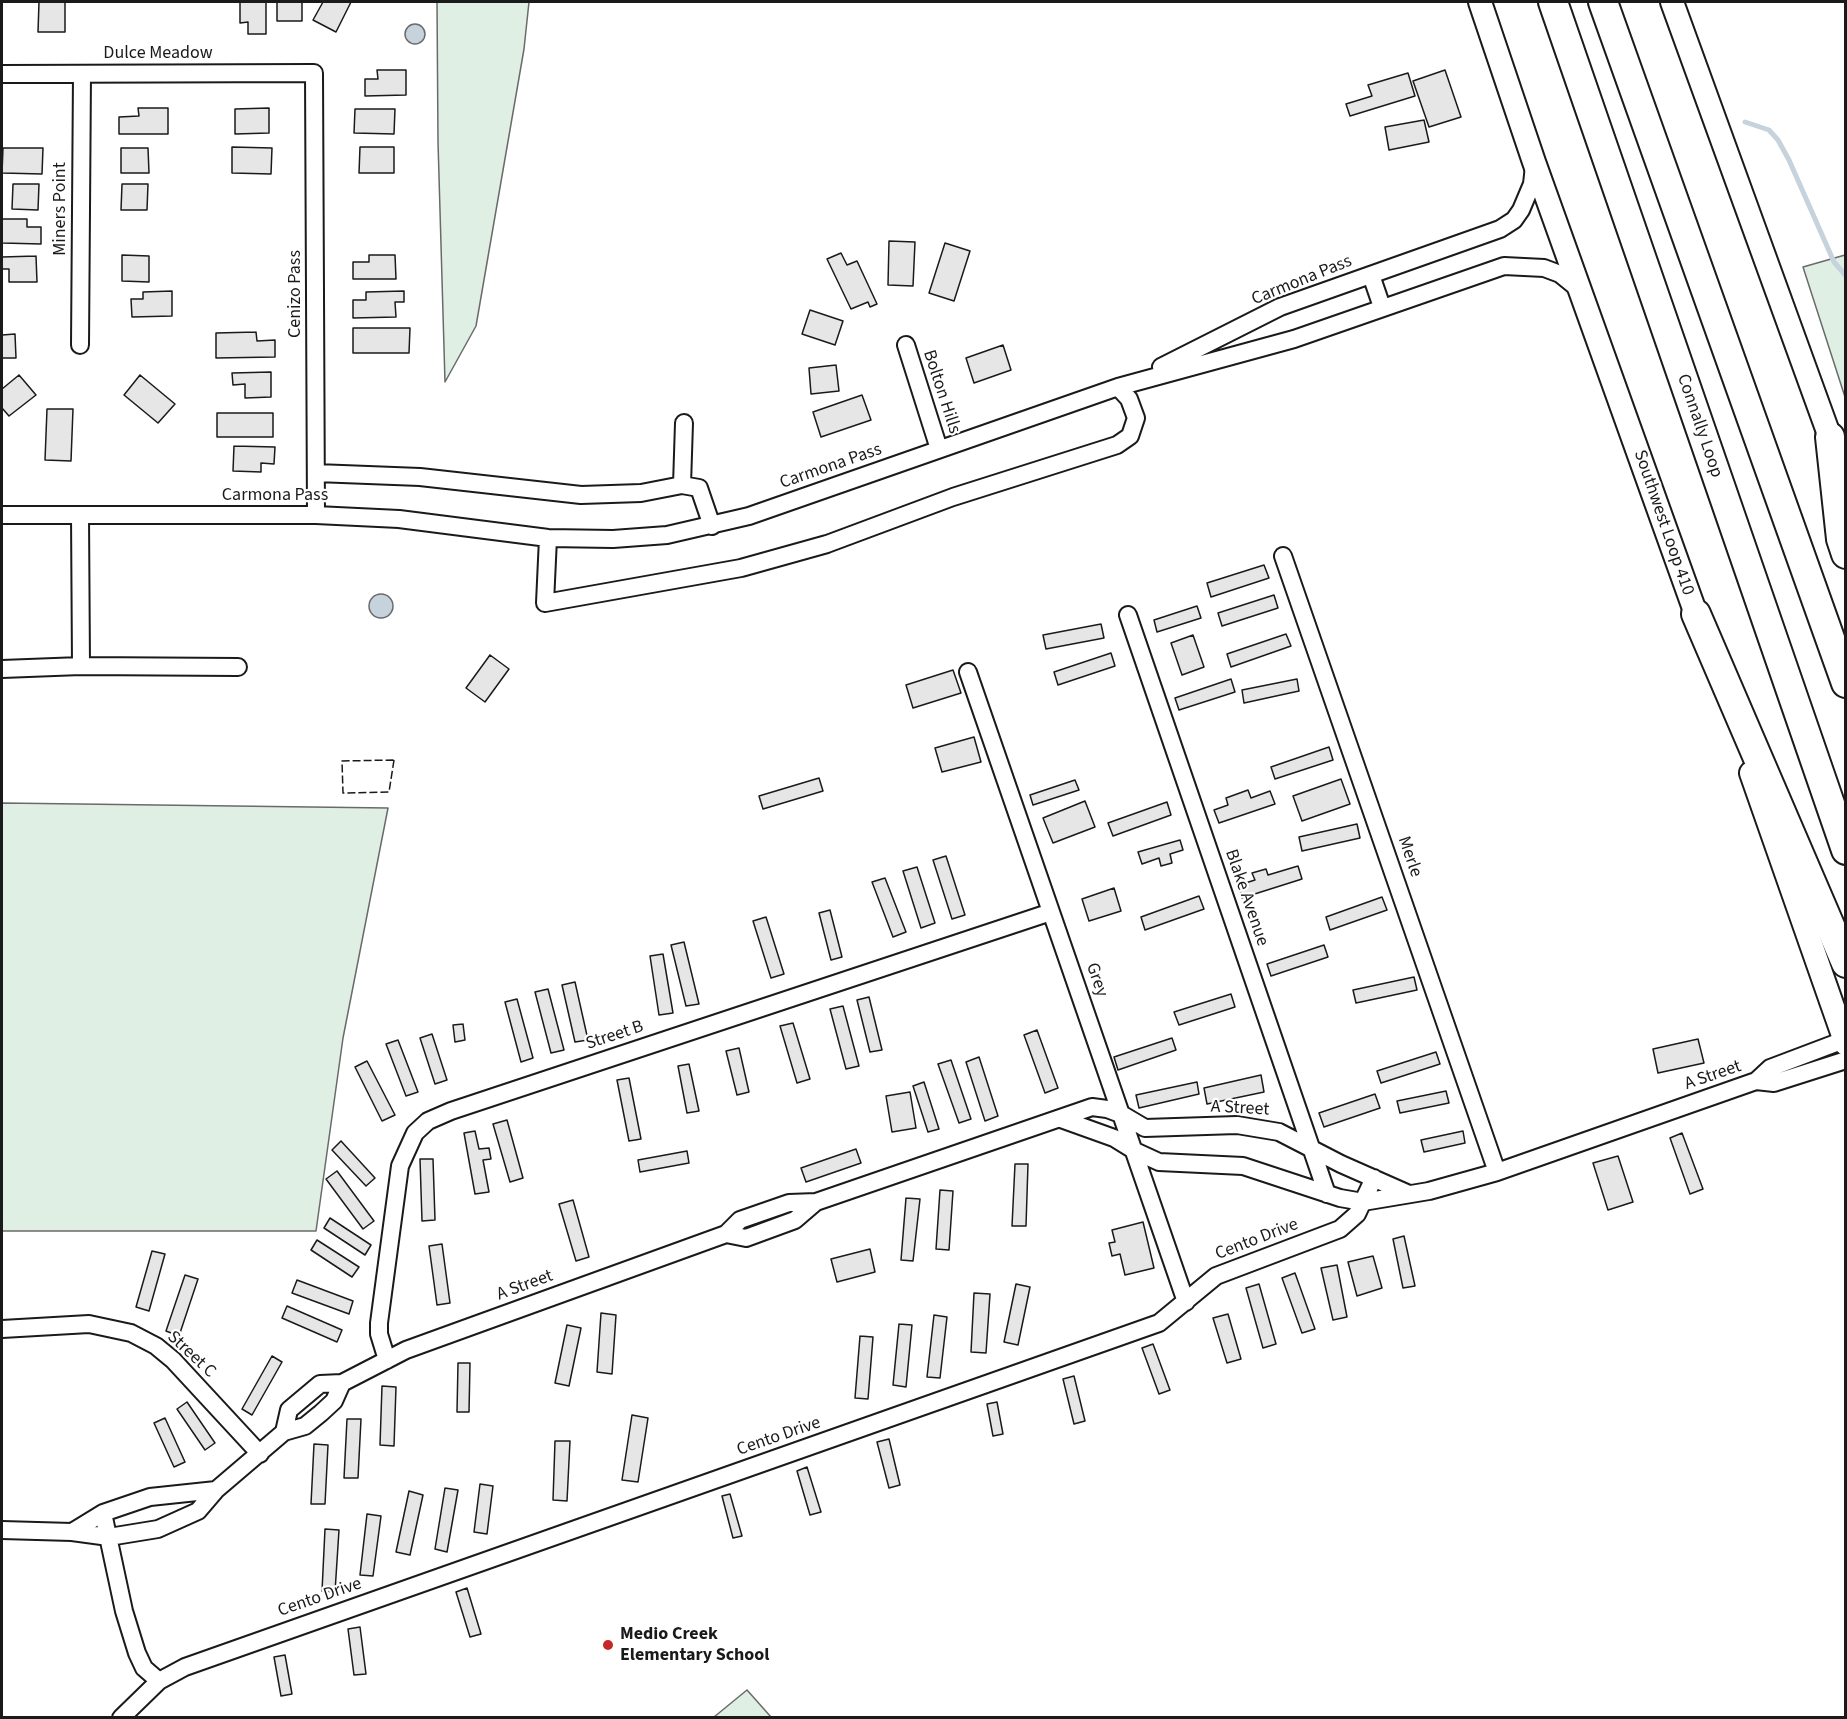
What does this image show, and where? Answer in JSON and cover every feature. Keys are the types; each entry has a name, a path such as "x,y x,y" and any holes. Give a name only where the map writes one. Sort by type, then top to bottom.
{"highway":[{"name":"Connally Loop","path":"1553,2 1845,850"},
{"path":"1603,2 1845,683"},
{"path":"1830,438 1841,539 1845,554"},
{"path":"1696,614 1845,963"}],"main road":[{"name":"Southwest Loop 410","path":"1480,2 1534,162 1696,614 1845,1048"},
{"path":"1672,2 1845,481"}],"street":[{"name":"Dulce Meadow","path":"2,74 314,73"},
{"name":"Cenizo Pass","path":"314,73 316,515"},
{"name":"Miners Point","path":"80,345 82,74"},
{"name":"Carmona Pass","path":"1118,387 1280,308 1500,229 1514,220 1527,198 1534,162"},
{"name":"Carmona Pass","path":"2,515 316,515 399,519 548,538 613,539 667,535 712,526 1118,387 1294,339 1504,266 1544,268 1560,274 1582,292"},
{"name":"Carmona Pass","path":"1371,275 1382,307"},
{"name":"Bolton Hills","path":"906,345 939,449"},
{"path":"548,538 545,603 741,568 827,544 953,497 1117,445 1130,436 1136,418 1130,399 1118,387"},
{"path":"682,484 684,423"},
{"path":"316,473 420,477 581,495 641,493 682,484 699,488 712,526"},
{"path":"80,515 81,666"},
{"name":"Merle","path":"1283,556 1497,1172"},
{"name":"Blake Avenue","path":"1128,615 1327,1194"},
{"path":"2,669 81,666 238,667"},
{"name":"Grey","path":"968,672 1186,1302"},
{"name":"Street B","path":"387,1359 379,1334 379,1323 400,1166 415,1133 428,1121 451,1111 1051,912"},
{"name":"A Street","path":"1061,1119 1114,1138 1159,1162 1179,1165 1243,1166 1327,1194 1363,1202 1409,1194 1497,1172 1756,1081 1770,1068 1845,1048"},
{"name":"A Street","path":"284,1432 289,1410 320,1384 342,1383 387,1359 726,1234 746,1238 795,1220 816,1202 1092,1107 1123,1115 1145,1128 1260,1127 1279,1132 1311,1146 1341,1164 1409,1194"},
{"name":"Cento Drive","path":"121,1718 159,1681 185,1667 1159,1323 1216,1276 1340,1229 1357,1214 1374,1178"},
{"name":"Street C","path":"2,1329 89,1324 131,1333 173,1359 260,1455"},
{"name":"A Street","path":"2,1530 72,1532 109,1537 158,1529 198,1511 216,1490 260,1455 284,1432 305,1426 321,1413 334,1401 342,1383"},
{"path":"72,1532 103,1513 150,1497 216,1490"},
{"path":"103,1513 124,1611 137,1653 144,1668 159,1681"}],"green space":[{"path":"437,2 529,2 524,49 476,326 445,382 438,142"},
{"path":"1846,255 1845,397 1803,267"},
{"path":"2,803 388,808 343,1038 316,1231 2,1231"},
{"path":"747,1690 771,1717 714,1717"}],"shaded area":[{"path":"415,24 422,27 425,34 422,41 415,44 408,41 405,34 408,27"},
{"path":"381,594 390,597 393,606 390,615 381,618 372,615 369,606 372,597"}],"building":[{"path":"39,2 65,2 65,32 38,32"},
{"path":"240,2 266,2 266,34 248,34 248,22 240,23"},
{"path":"277,2 302,2 302,21 277,21"},
{"path":"323,2 351,2 336,32 313,20"},
{"path":"377,70 406,70 406,95 365,96 365,79 378,79"},
{"path":"1445,70 1461,117 1429,127 1413,81"},
{"path":"1408,73 1415,96 1350,116 1346,104 1372,96 1368,85"},
{"path":"138,108 168,108 168,134 119,134 119,117 139,116"},
{"path":"269,108 269,133 235,134 235,109"},
{"path":"355,109 395,109 394,134 354,133"},
{"path":"1424,120 1429,142 1389,150 1385,127"},
{"path":"232,147 272,148 271,174 232,173"},
{"path":"360,147 394,147 394,173 359,173"},
{"path":"3,148 43,148 42,174 2,173"},
{"path":"121,148 148,148 149,173 121,173"},
{"path":"13,184 39,184 38,210 12,209"},
{"path":"122,184 148,184 147,210 121,210"},
{"path":"2,219 27,219 27,227 41,227 41,244 2,243"},
{"path":"889,241 915,242 913,286 888,285"},
{"path":"945,243 970,251 954,301 929,293"},
{"path":"841,253 847,265 857,261 877,304 870,307 868,302 851,309 827,259"},
{"path":"122,255 149,256 149,282 122,281"},
{"path":"369,255 395,255 396,279 353,279 353,262 369,262"},
{"path":"36,256 37,282 9,282 9,269 2,269 2,257"},
{"path":"172,291 172,316 132,317 131,299 143,299 143,292"},
{"path":"404,291 404,302 395,302 396,317 353,318 353,300 366,300 366,292"},
{"path":"810,310 843,321 835,345 802,334"},
{"path":"353,328 410,328 409,353 353,353"},
{"path":"256,332 257,341 275,340 275,357 216,358 216,333"},
{"path":"15,334 16,358 2,358 2,335"},
{"path":"1003,345 1011,370 974,383 966,358"},
{"path":"836,365 839,391 811,394 809,368"},
{"path":"271,372 271,397 245,398 245,384 233,385 232,373"},
{"path":"19,375 36,395 9,416 2,408 2,389"},
{"path":"140,375 175,404 158,423 124,395"},
{"path":"862,395 871,420 821,437 813,412"},
{"path":"47,409 73,409 71,461 45,460"},
{"path":"217,413 273,413 273,437 217,437"},
{"path":"234,446 275,447 274,464 261,463 261,472 233,471"},
{"path":"1264,565 1269,578 1211,597 1207,583"},
{"path":"1274,595 1278,608 1222,626 1218,613"},
{"path":"1197,606 1201,618 1157,632 1154,620"},
{"path":"1101,624 1104,638 1046,649 1043,635"},
{"path":"1286,634 1291,646 1231,667 1227,654"},
{"path":"1193,635 1204,667 1182,675 1171,643"},
{"path":"1111,653 1115,666 1058,685 1054,672"},
{"path":"490,655 509,669 485,702 466,688"},
{"path":"953,670 961,693 913,708 906,685"},
{"path":"1231,679 1235,692 1179,710 1175,698"},
{"path":"1297,679 1299,691 1244,703 1242,690"},
{"path":"974,737 981,762 942,772 935,748"},
{"path":"1329,747 1333,760 1275,779 1271,767"},
{"path":"819,778 823,791 763,809 759,796"},
{"path":"1341,779 1350,804 1302,821 1293,796"},
{"path":"1075,780 1079,790 1033,805 1030,795"},
{"path":"1248,790 1251,798 1270,791 1275,804 1219,823 1214,810 1228,805 1226,798"},
{"path":"1085,801 1095,827 1053,843 1043,818"},
{"path":"1167,802 1171,815 1113,836 1108,823"},
{"path":"1357,824 1360,838 1302,851 1299,837"},
{"path":"1180,840 1183,850 1170,854 1172,863 1161,866 1159,858 1142,864 1138,852"},
{"path":"946,856 965,915 952,919 933,860"},
{"path":"1298,866 1302,879 1242,898 1239,885 1255,880 1252,873 1266,869 1268,875"},
{"path":"917,867 935,923 921,928 903,871"},
{"path":"885,878 906,932 893,937 872,882"},
{"path":"1114,888 1121,911 1089,921 1082,899"},
{"path":"1199,896 1204,909 1145,930 1141,917"},
{"path":"1382,897 1387,910 1330,930 1326,917"},
{"path":"830,910 842,957 831,960 819,913"},
{"path":"766,917 784,974 771,978 753,921"},
{"path":"684,942 699,1004 686,1006 671,945"},
{"path":"1324,945 1328,957 1271,976 1267,964"},
{"path":"663,954 673,1013 659,1015 650,956"},
{"path":"1414,977 1417,990 1356,1003 1353,990"},
{"path":"575,982 588,1040 575,1042 562,985"},
{"path":"548,989 564,1050 551,1053 535,992"},
{"path":"1231,994 1235,1007 1179,1025 1174,1012"},
{"path":"869,997 882,1050 870,1052 857,1000"},
{"path":"517,999 533,1058 521,1062 505,1002"},
{"path":"843,1006 859,1066 846,1069 830,1009"},
{"path":"793,1023 810,1079 797,1083 780,1026"},
{"path":"463,1024 465,1040 455,1042 453,1025"},
{"path":"1037,1030 1058,1088 1045,1093 1024,1035"},
{"path":"432,1034 447,1080 435,1084 420,1038"},
{"path":"1172,1038 1176,1050 1118,1070 1114,1057"},
{"path":"1698,1039 1704,1063 1658,1073 1653,1049"},
{"path":"398,1040 418,1092 406,1096 386,1044"},
{"path":"739,1048 749,1092 737,1095 726,1051"},
{"path":"1436,1052 1440,1064 1381,1083 1377,1071"},
{"path":"979,1057 998,1116 985,1121 966,1062"},
{"path":"951,1060 971,1119 959,1123 938,1064"},
{"path":"367,1061 395,1115 382,1121 355,1067"},
{"path":"689,1064 699,1111 687,1113 678,1066"},
{"path":"1261,1075 1264,1092 1207,1104 1204,1088"},
{"path":"629,1078 641,1139 629,1141 617,1080"},
{"path":"924,1082 939,1129 928,1132 913,1086"},
{"path":"1197,1082 1199,1094 1139,1108 1136,1095"},
{"path":"1446,1091 1449,1103 1400,1113 1397,1101"},
{"path":"910,1092 916,1128 892,1132 886,1096"},
{"path":"1375,1094 1380,1108 1324,1127 1319,1113"},
{"path":"507,1120 523,1178 510,1182 493,1124"},
{"path":"475,1131 479,1149 489,1148 491,1159 483,1160 489,1192 475,1194 464,1133"},
{"path":"1463,1131 1465,1143 1424,1152 1421,1140"},
{"path":"1682,1133 1703,1189 1690,1194 1670,1138"},
{"path":"341,1141 375,1178 366,1186 332,1150"},
{"path":"856,1149 861,1163 806,1182 801,1168"},
{"path":"687,1151 689,1163 640,1172 638,1160"},
{"path":"1618,1156 1633,1202 1608,1210 1593,1163"},
{"path":"420,1159 433,1159 435,1220 422,1221"},
{"path":"1015,1164 1028,1164 1026,1226 1012,1226"},
{"path":"337,1171 374,1221 363,1229 326,1179"},
{"path":"940,1190 953,1191 949,1250 936,1249"},
{"path":"906,1198 920,1199 913,1261 901,1260"},
{"path":"573,1200 589,1257 576,1261 559,1204"},
{"path":"330,1218 371,1245 365,1255 324,1228"},
{"path":"1143,1222 1154,1268 1125,1275 1120,1254 1112,1256 1109,1243 1115,1242 1112,1230"},
{"path":"1404,1236 1415,1286 1403,1288 1393,1239"},
{"path":"317,1240 359,1267 352,1277 311,1250"},
{"path":"442,1244 450,1303 437,1305 429,1246"},
{"path":"870,1249 875,1272 837,1282 831,1259"},
{"path":"152,1251 165,1254 149,1311 136,1307"},
{"path":"1373,1256 1382,1288 1357,1296 1348,1262"},
{"path":"1337,1265 1347,1317 1333,1320 1321,1268"},
{"path":"1295,1273 1315,1329 1302,1333 1282,1278"},
{"path":"185,1275 198,1279 179,1336 166,1331"},
{"path":"297,1280 353,1301 349,1314 292,1293"},
{"path":"1016,1284 1030,1287 1018,1345 1004,1342"},
{"path":"1259,1284 1276,1344 1263,1348 1246,1288"},
{"path":"974,1293 990,1294 986,1353 971,1352"},
{"path":"287,1306 342,1330 337,1342 282,1318"},
{"path":"601,1313 616,1315 612,1374 597,1372"},
{"path":"1228,1314 1241,1359 1227,1363 1213,1318"},
{"path":"934,1315 947,1317 940,1378 927,1377"},
{"path":"899,1324 912,1325 906,1387 893,1385"},
{"path":"567,1325 581,1328 569,1386 555,1383"},
{"path":"860,1336 873,1337 868,1399 855,1398"},
{"path":"1153,1344 1170,1390 1159,1394 1142,1348"},
{"path":"272,1356 282,1362 252,1415 242,1409"},
{"path":"458,1363 470,1363 469,1412 457,1412"},
{"path":"1074,1376 1085,1421 1074,1424 1063,1379"},
{"path":"382,1386 396,1387 394,1446 380,1445"},
{"path":"187,1402 215,1443 205,1450 177,1409"},
{"path":"997,1402 1003,1434 993,1436 987,1404"},
{"path":"632,1415 648,1418 638,1482 622,1480"},
{"path":"165,1418 185,1462 174,1467 154,1423"},
{"path":"347,1419 361,1419 358,1478 344,1478"},
{"path":"889,1439 900,1485 889,1488 877,1442"},
{"path":"555,1441 570,1441 567,1501 553,1500"},
{"path":"314,1444 328,1445 325,1504 311,1504"},
{"path":"807,1467 821,1512 810,1515 797,1471"},
{"path":"480,1484 493,1486 487,1534 474,1532"},
{"path":"445,1488 458,1490 447,1552 435,1549"},
{"path":"409,1491 423,1495 410,1555 396,1552"},
{"path":"730,1494 742,1536 733,1538 722,1496"},
{"path":"367,1514 381,1516 373,1576 360,1575"},
{"path":"325,1529 339,1530 335,1592 322,1591"},
{"path":"467,1588 481,1634 470,1637 456,1592"},
{"path":"360,1627 366,1674 354,1675 348,1629"},
{"path":"285,1655 292,1694 281,1696 274,1657"}],"waterway":[{"path":"1745,122 1769,130 1778,140 1834,262 1846,276"}],"fence":[{"path":"394,760 389,792 343,793 342,761 394,760"}],"place":[{"name":"Medio Creek Elementary School","path":"608,1645"}]}
